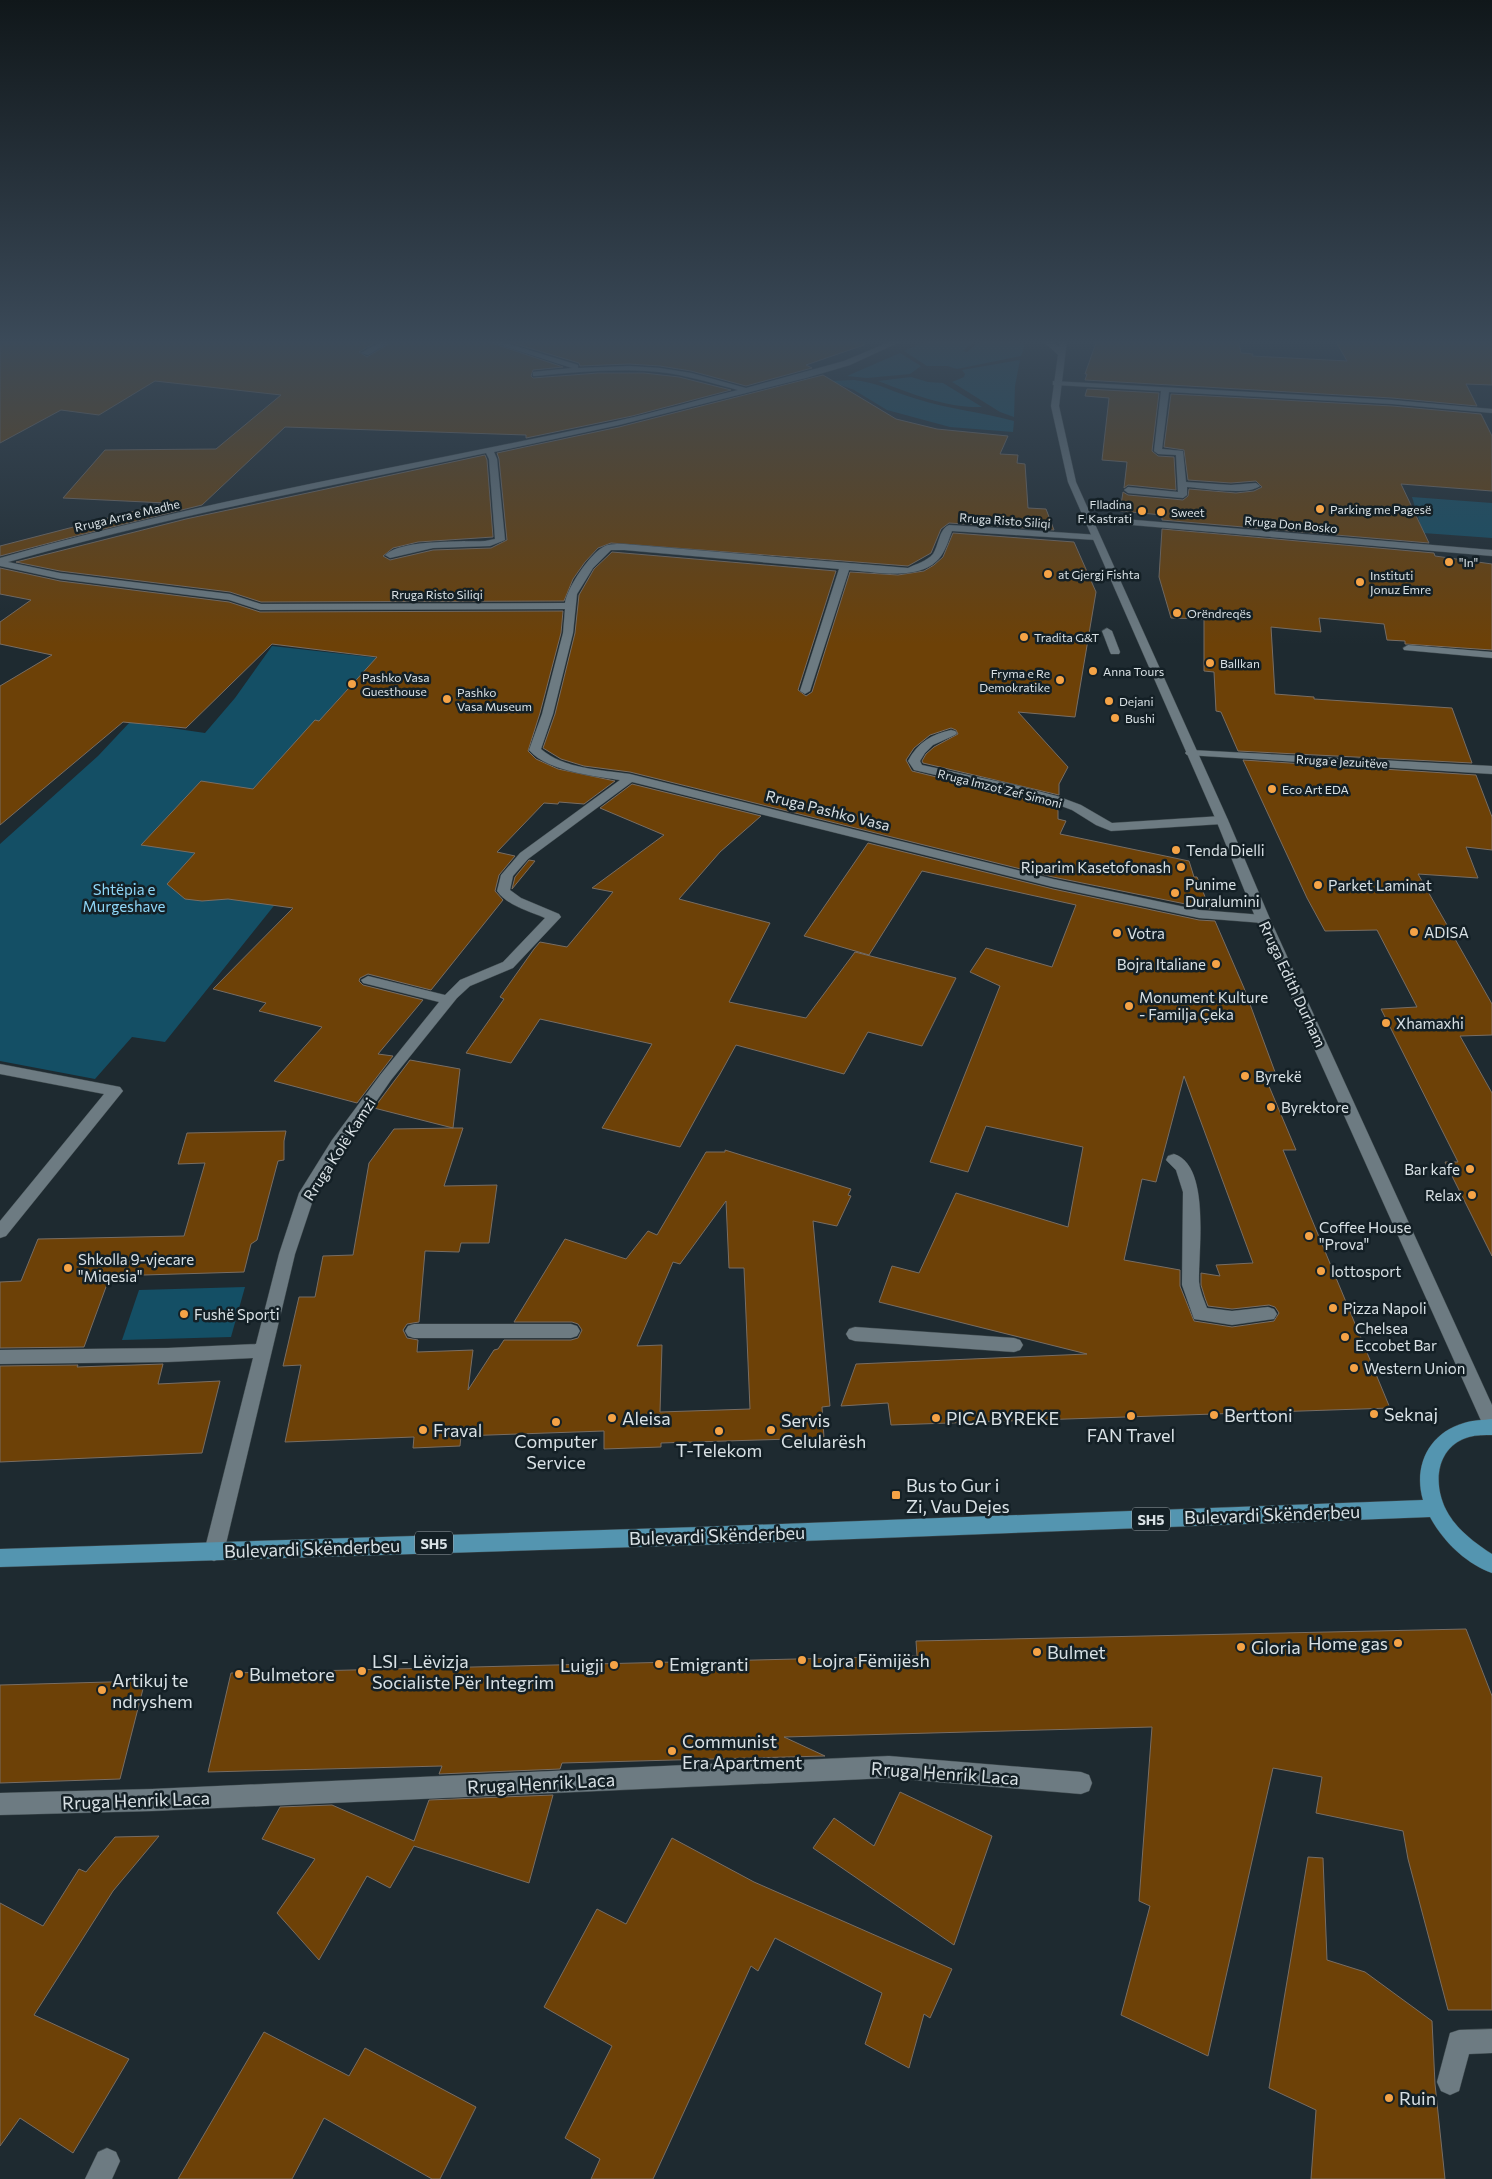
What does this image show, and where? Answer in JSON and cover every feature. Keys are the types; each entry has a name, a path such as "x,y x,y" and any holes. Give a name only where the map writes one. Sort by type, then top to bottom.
{"main road":[{"path":"1492,1426 1466,1430 1444,1441 1431,1459 1428,1483 1434,1508 1451,1533 1475,1554 1492,1564"},
{"name":"Bulevardi Skënderbeu","path":"0,1558 1434,1508"}],"street":[{"name":"Rruga Arra e Madhe","path":"0,562 66,542 259,498 532,442"},
{"name":"Rruga Edith Durham","path":"1061,442 1072,482 1222,820 1263,919 1492,1426"},
{"path":"1128,490 1183,495 1180,453 1158,451 1159,442"},
{"path":"390,555 408,548 482,544 500,540 492,459 489,451"},
{"path":"1182,484 1231,488 1256,486"},
{"name":"Rruga Don Bosko","path":"1088,519 1492,553"},
{"name":"Rruga Risto Siliqi","path":"0,562 60,576 222,596 260,606 570,606 570,598 574,588 608,548 624,547 909,571 938,555 949,528 1096,537"},
{"path":"805,692 845,567"},
{"name":"Rruga Pashko Vasa","path":"570,606 571,621 562,648 544,726 536,742 535,750 538,754 549,760 577,768 630,778 1053,883 1199,914 1263,919"},
{"path":"1107,631 1115,652"},
{"path":"1408,648 1492,656"},
{"name":"Rruga Imzot Zef Simoni","path":"951,733 932,740 918,751 914,761 918,768 1014,789 1072,805 1091,815 1098,822 1111,827 1222,820"},
{"name":"Rruga e Jezuitëve","path":"1191,753 1492,770"},
{"name":"Rruga Kolë Kamzi","path":"214,1552 287,1254 307,1193 338,1144 386,1077 448,1000 465,982 508,964 554,917 516,901 503,891 507,875 524,856 630,778"},
{"path":"368,980 448,1000"},
{"path":"0,1069 116,1091 0,1232"},
{"path":"1174,1160 1183,1167 1191,1192 1191,1285 1200,1314 1232,1318 1268,1314"},
{"path":"414,1331 571,1331"},
{"path":"855,1334 1014,1345"},
{"path":"0,1357 168,1355 263,1351"},
{"name":"Rruga Henrik Laca","path":"0,1804 152,1800 889,1767 1081,1783"},
{"path":"1450,2082 1459,2042 1492,2041"}],"green space":[{"path":"1412,497 1492,503 1492,538 1423,533"},
{"name":"Shtëpia e Murgeshave","path":"272,646 379,658 379,686 351,685 328,711 328,715 408,738 165,1042 132,1037 95,1079 0,1061 0,844 98,756 130,722 205,733 235,698"},
{"name":"Fushë Sporti","path":"245,1287 231,1337 122,1340 139,1290"}],"building":[{"path":"225,442 269,442 202,505 0,556 0,546 166,503 63,498 105,450 216,449"},
{"path":"550,442 1005,442 1000,454 1018,455 1017,463 1025,464 1028,508 1046,509 1054,530 949,523 941,529 931,553 908,566 611,543 598,548 585,562 573,579 564,601 261,602 230,592 60,571 16,562 186,519 485,455 487,460 493,537 418,542 393,548 383,556 390,560 433,550 491,548 507,540 497,453"},
{"path":"1104,442 1153,442 1152,451 1158,456 1174,457 1176,490 1128,485 1124,488 1127,462 1102,460"},
{"path":"1165,442 1492,442 1492,491 1401,484 1429,543 1162,520 1162,515 1120,511 1123,492 1128,495 1183,500 1188,496 1189,489 1236,493 1254,491 1262,487 1256,481 1231,483 1188,480 1184,450 1164,447"},
{"path":"1162,529 1434,553 1435,556 1492,564 1492,650 1405,644 1405,641 1387,640 1384,624 1319,618 1321,632 1271,627 1275,694 1314,697 1314,699 1452,708 1472,763 1238,751 1221,712 1216,711 1214,672 1204,671 1204,619 1171,618 1159,577"},
{"path":"953,533 1074,542 1096,592 1075,717 1018,712 1068,767 1059,784 1059,795 923,763 922,761 926,754 934,747 958,734 956,730 951,728 930,735 914,748 906,760 912,771 1058,807 1058,819 1066,821 1060,834 1189,861 1194,877 1197,877 1210,909 1053,877 630,772 584,766 561,759 543,748 555,714 575,633 579,595 594,569 612,552 836,571 798,690 806,696 812,692 850,572 898,575 924,571 943,557"},
{"path":"0,568 60,581 229,602 260,612 563,611 561,633 528,751 536,759 558,769 615,781 584,804 544,803 497,852 515,856 499,875 495,891 503,900 431,990 368,974 360,978 359,981 363,985 423,1000 378,1054 393,1056 357,1103 274,1081 322,1027 259,1011 266,1003 213,989 293,908 228,899 202,901 185,899 167,884 195,853 141,845 201,781 253,789 315,720 319,721 377,657 272,644 186,728 123,722 0,825 0,686 52,655 0,644 0,622 31,600 0,594"},
{"path":"1243,760 1476,775 1492,817 1492,850 1466,847 1478,878 1418,874 1492,1004 1492,1035 1460,1036 1492,1093 1492,1256 1445,1162 1458,1162 1381,1009 1417,1007 1377,930 1325,931 1307,898"},
{"path":"632,784 761,816 720,852 679,899 770,923 729,1002 806,1018 855,952 956,978 922,1046 868,1032 844,1074 736,1045 680,1147 602,1128 652,1044 540,1019 511,1063 466,1053 504,999 500,997 540,942 567,947 613,892 592,888 664,835 600,808"},
{"path":"868,843 1053,889 1199,920 1215,921 1244,988 1275,1072 1263,1072 1296,1150 1283,1150 1390,1408 891,1425 888,1403 841,1406 856,1364 1087,1354 879,1302 892,1266 919,1273 956,1193 1068,1227 1083,1147 986,1126 968,1172 930,1162 1000,986 970,972 986,948 1052,967 1076,905 922,871 869,955 804,936","holes":["1184,1076 1253,1263 1216,1265 1220,1276 1201,1273 1201,1285 1208,1306 1232,1309 1269,1305 1275,1307 1279,1313 1274,1321 1232,1327 1194,1321 1180,1286 1180,1270 1124,1260 1142,1179 1156,1182"]},
{"path":"529,860 535,861 512,889 515,877"},
{"path":"410,1060 460,1069 453,1128 374,1108"},
{"path":"463,1128 444,1186 497,1185 489,1243 461,1243 459,1252 425,1251 419,1322 407,1324 403,1330 407,1338 418,1340 417,1352 473,1350 468,1390 494,1350 498,1349 504,1340 571,1340 578,1338 582,1330 578,1324 572,1322 514,1322 565,1239 626,1259 648,1231 657,1235 706,1152 725,1152 725,1150 851,1189 848,1195 851,1196 837,1226 813,1221 830,1406 822,1407 824,1438 661,1443 661,1447 604,1449 604,1431 461,1436 460,1446 413,1448 414,1437 285,1442 301,1365 283,1366 299,1297 315,1297 323,1256 353,1255 369,1163 394,1129","holes":["726,1201 729,1268 744,1268 750,1409 660,1412 662,1345 637,1346 673,1262 680,1264"]},
{"path":"286,1131 284,1160 278,1161 257,1240 251,1244 244,1272 110,1276 84,1347 0,1348 0,1282 21,1281 38,1239 184,1236 205,1163 178,1164 187,1133"},
{"path":"163,1364 158,1384 220,1381 202,1453 0,1462 0,1366 78,1365 77,1367"},
{"path":"1466,1629 1492,1696 1492,2010 1448,2010 1408,1859 1403,1831 1316,1813 1322,1777 1273,1768 1208,2056 1121,2015 1150,1906 1139,1901 1152,1727 784,1737 825,1756 562,1763 560,1769 439,1774 442,1766 208,1772 231,1673 917,1656 916,1641"},
{"path":"145,1681 120,1779 0,1783 0,1685"},
{"path":"900,1792 992,1836 954,1945 813,1848 834,1818 874,1846"},
{"path":"553,1795 529,1883 414,1846 390,1888 367,1876 319,1960 277,1913 315,1859 262,1839 280,1807 332,1805 414,1841 429,1800"},
{"path":"159,1836 113,1891 34,2015 129,2059 73,2153 20,2118 0,2146 0,1903 43,1926 79,1869 86,1872 115,1837"},
{"path":"672,1838 754,1882 952,1969 930,2018 924,2014 909,2068 865,2044 882,1993 775,1938 758,1971 751,1966 653,2179 591,2179 600,2159 565,2138 612,2046 544,2007 597,1909 626,1924"},
{"path":"1308,1857 1323,1858 1327,1960 1365,1972 1432,2021 1435,2084 1445,2179 1311,2179 1316,2110 1269,2088"},
{"path":"264,2032 349,2076 365,2048 476,2107 440,2179 432,2179 324,2118 292,2179 178,2179"}],"place":[{"name":"Parking me Pagesë","path":"1320,509"},
{"name":"Flladina F. Kastrati","path":"1142,511"},
{"name":"Sweet","path":"1161,512"},
{"name":"\"In\"","path":"1449,562"},
{"name":"at Gjergj Fishta","path":"1048,574"},
{"name":"Instituti Jonuz Emre","path":"1360,582"},
{"name":"Orëndreqës","path":"1177,613"},
{"name":"Tradita G&T","path":"1024,637"},
{"name":"Ballkan","path":"1210,663"},
{"name":"Anna Tours","path":"1093,671"},
{"name":"Fryma e Re Demokratike","path":"1060,680"},
{"name":"Pashko Vasa Guesthouse","path":"352,684"},
{"name":"Pashko Vasa Museum","path":"447,699"},
{"name":"Dejani","path":"1109,701"},
{"name":"Bushi","path":"1115,718"},
{"name":"Eco Art EDA","path":"1272,789"},
{"name":"Tenda Dielli","path":"1176,850"},
{"name":"Riparim Kasetofonash","path":"1181,867"},
{"name":"Parket Laminat","path":"1318,885"},
{"name":"Punime Duralumini","path":"1175,893"},
{"name":"ADISA","path":"1414,932"},
{"name":"Votra","path":"1117,933"},
{"name":"Bojra Italiane","path":"1216,964"},
{"name":"Monument Kulture - Familja Çeka","path":"1129,1006"},
{"name":"Xhamaxhi","path":"1386,1023"},
{"name":"Byrekë","path":"1245,1076"},
{"name":"Byrektore","path":"1271,1107"},
{"name":"Bar kafe","path":"1470,1169"},
{"name":"Relax","path":"1472,1195"},
{"name":"Coffee House \"Prova\"","path":"1309,1236"},
{"name":"Shkolla 9-vjecare \"Miqesia\"","path":"68,1268"},
{"name":"lottosport","path":"1321,1271"},
{"name":"Pizza Napoli","path":"1333,1308"},
{"name":"Fushë Sporti","path":"184,1314"},
{"name":"Chelsea Eccobet Bar","path":"1345,1337"},
{"name":"Western Union","path":"1354,1368"},
{"name":"Seknaj","path":"1374,1414"},
{"name":"Berttoni","path":"1214,1415"},
{"name":"FAN Travel","path":"1131,1416"},
{"name":"Aleisa","path":"612,1418"},
{"name":"PICA BYREKE","path":"936,1418"},
{"name":"Computer Service","path":"556,1422"},
{"name":"Fraval","path":"423,1430"},
{"name":"Servis Celularësh","path":"771,1430"},
{"name":"T-Telekom","path":"719,1431"},
{"name":"Bus to Gur i Zi, Vau Dejes","path":"896,1495"},
{"name":"Home gas","path":"1398,1643"},
{"name":"Gloria","path":"1241,1647"},
{"name":"Bulmet","path":"1037,1652"},
{"name":"Lojra Fëmijësh","path":"802,1660"},
{"name":"Emigranti","path":"659,1664"},
{"name":"Luigji","path":"614,1665"},
{"name":"LSI - Lëvizja Socialiste Për Integrim","path":"362,1671"},
{"name":"Bulmetore","path":"239,1674"},
{"name":"Artikuj te ndryshem","path":"102,1690"},
{"name":"Communist Era Apartment","path":"672,1751"},
{"name":"Ruin","path":"1389,2098"}]}
